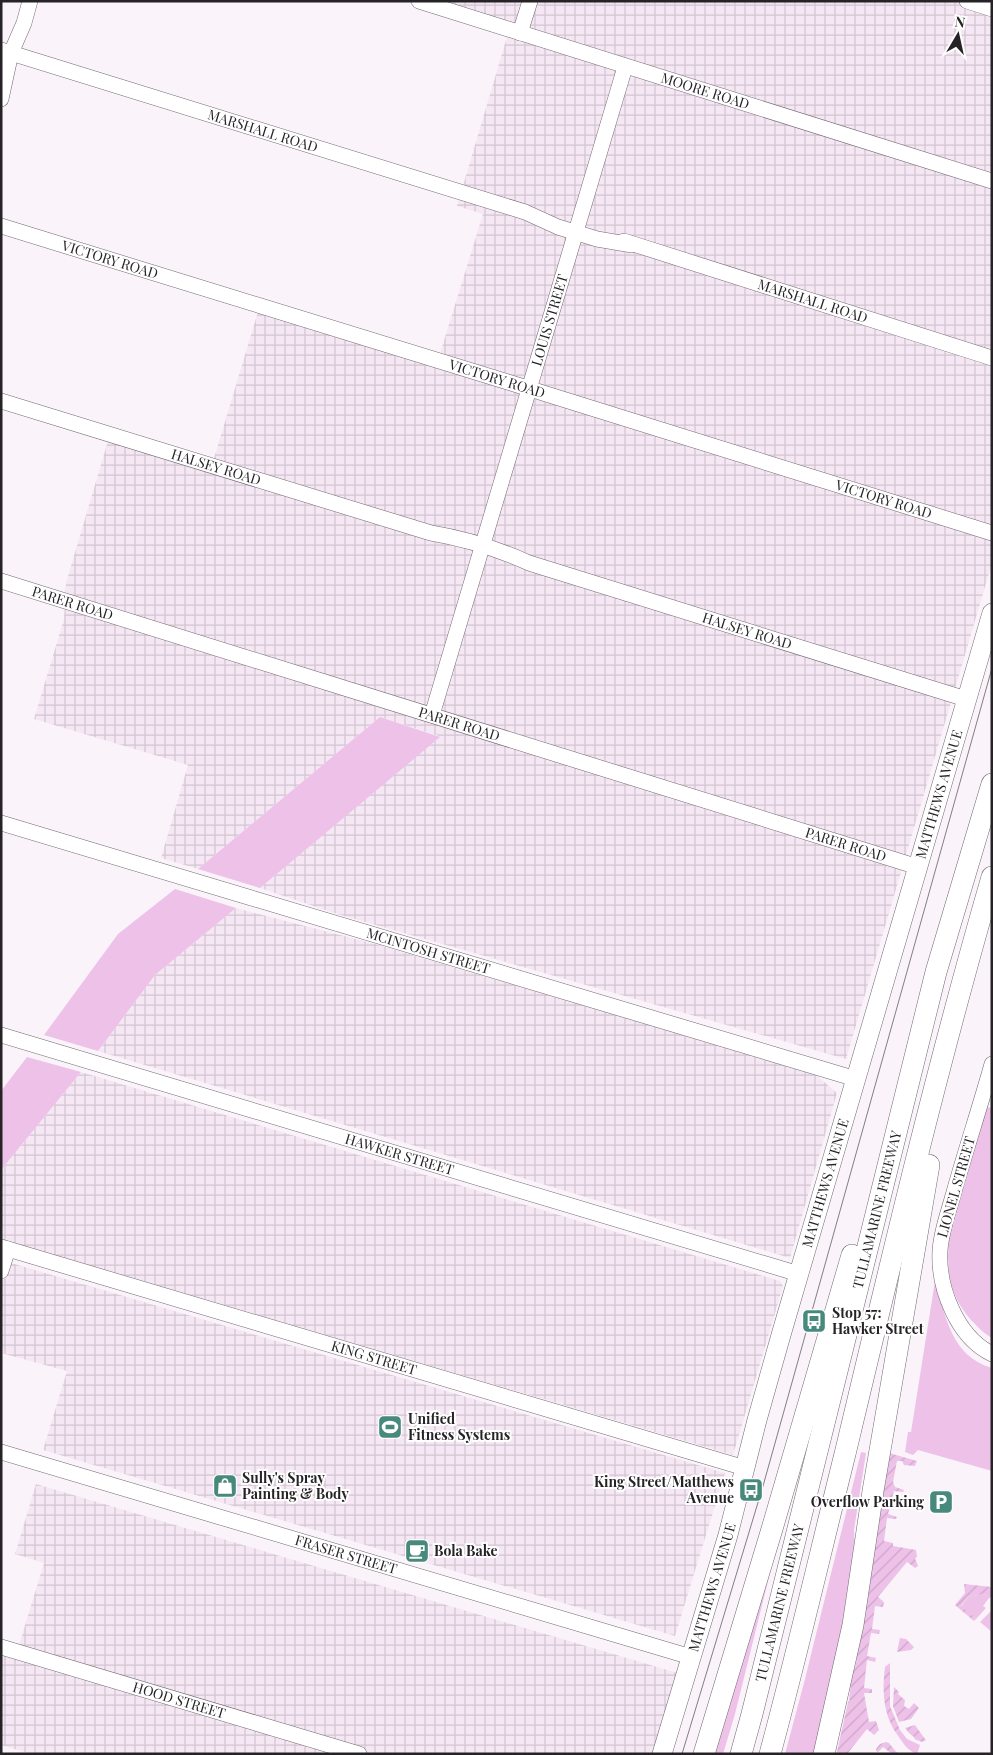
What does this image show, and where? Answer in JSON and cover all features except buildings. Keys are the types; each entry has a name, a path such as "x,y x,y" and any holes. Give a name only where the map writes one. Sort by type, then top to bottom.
{"highway":[{"name":"TULLAMARINE FREEWAY","path":"740,1754 752,1714 936,972 992,784"},
{"name":"TULLAMARINE FREEWAY","path":"770,1754 791,1677 963,978 992,877"},
{"path":"704,1754 936,972"},
{"path":"824,1754 853,1625 912,1259 963,978"}],"main road":[{"name":"MATTHEWS AVENUE","path":"662,1754 728,1535 757,1420 992,613"}],"street":[{"path":"2,96 10,53 24,23 30,1"},
{"name":"MOORE ROAD","path":"419,1 992,181"},
{"path":"520,33 530,1"},
{"path":"967,1 992,9"},
{"name":"MARSHALL ROAD","path":"10,53 525,212 558,227 576,228 597,239 632,245 992,358"},
{"name":"LOUIS STREET","path":"432,715 625,67"},
{"name":"VICTORY ROAD","path":"1,226 992,533"},
{"name":"HALSEY ROAD","path":"1,401 431,533 462,548 481,549 495,558 529,563 966,699"},
{"name":"PARER ROAD","path":"1,581 918,867"},
{"name":"MCINTOSH STREET","path":"1,823 856,1079"},
{"name":"HAWKER STREET","path":"1,1035 799,1274"},
{"name":"LIONEL STREET","path":"992,1064 946,1221 940,1252 943,1282 954,1313 974,1342 992,1354"},
{"path":"1,1271 5,1248"},
{"name":"KING STREET","path":"5,1248 745,1468"},
{"name":"FRASER STREET","path":"1,1452 691,1657"},
{"name":"HOOD STREET","path":"1,1647 358,1754"}],"shaded area":[{"path":"419,1 992,1 992,563 846,1059 337,914 260,888 439,736 380,717 198,869 161,858 188,765 34,719 64,619 66,583 110,434 212,465 260,305 438,360 483,214 457,206 509,30"},
{"path":"380,717 440,737 260,888 198,869"},
{"path":"175,889 236,908 155,975 98,1051 44,1035 118,934"},
{"path":"236,908 375,944 815,1074 837,1093 790,1258 98,1051 155,975"},
{"path":"27,1057 81,1072 1,1170 1,1091"},
{"path":"81,1072 780,1281 783,1286 733,1455 1,1239 1,1170"},
{"path":"986,1107 992,1108 992,1338 971,1320 958,1302 951,1283 948,1263 949,1240"},
{"path":"1,1260 725,1473 675,1636 43,1450 67,1371 1,1353"},
{"path":"935,1281 947,1321 959,1345 978,1362 992,1368 992,1471 918,1450 913,1455 905,1452 908,1432 911,1432"},
{"path":"861,1452 866,1453 854,1530 855,1552 842,1633 814,1754 785,1754 805,1679"},
{"path":"889,1453 917,1461 915,1466 904,1465 902,1461 897,1461 893,1482 895,1487 904,1490 903,1492 894,1491 888,1514 897,1517 896,1519 887,1518 884,1541 893,1543 893,1546 916,1550 917,1557 915,1558 918,1566 915,1568 907,1562 878,1597 884,1602 883,1607 875,1606 872,1629 880,1630 879,1634 871,1633 867,1656 876,1658 875,1662 867,1660 864,1688 872,1689 872,1693 864,1693 869,1722 876,1721 879,1730 874,1735 867,1729 847,1754 838,1754 848,1702 850,1700 853,1669 855,1669"},
{"path":"36,1484 681,1674 658,1754 31,1754 1,1745 1,1654 15,1658 44,1563 15,1554"},
{"path":"777,1545 735,1714 723,1754 714,1754"},
{"path":"964,1584 992,1587 992,1595 989,1598 984,1594 968,1597 961,1606 976,1619 974,1621 955,1605 965,1593"},
{"path":"984,1594 989,1598 983,1606 986,1608 976,1619 961,1607 968,1597"},
{"path":"990,1612 992,1613 992,1632 980,1622"},
{"path":"900,1638 906,1639 914,1647 911,1650 897,1652"},
{"path":"890,1663 890,1706 900,1730 896,1733 888,1718 884,1702 885,1667"},
{"path":"894,1687 905,1700 904,1706 909,1709 914,1703 919,1708 911,1719 899,1722 893,1706"},
{"path":"915,1725 926,1740 922,1742 914,1739 905,1728"},
{"path":"900,1730 907,1739 920,1745 917,1754 913,1753 900,1739 896,1733"},
{"path":"886,1742 898,1754 892,1754 883,1747 878,1752 876,1751 880,1744"}],"tram line":[{"path":"682,1754 763,1486 992,668"}],"place":[{"name":"Stop 57: Hawker Street","path":"814,1321"},
{"name":"Unified Fitness Systems","path":"390,1427"},
{"name":"Sully's Spray Painting & Body","path":"225,1486"},
{"name":"King Street/Matthews Avenue","path":"751,1490"},
{"name":"Overflow Parking","path":"941,1502"},
{"name":"Bola Bake","path":"417,1551"}]}
